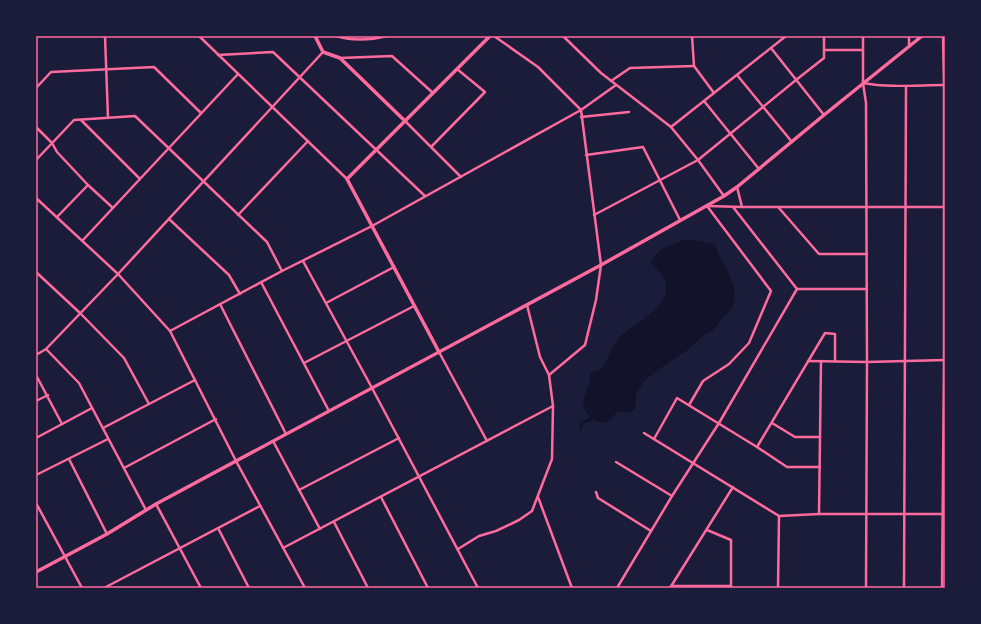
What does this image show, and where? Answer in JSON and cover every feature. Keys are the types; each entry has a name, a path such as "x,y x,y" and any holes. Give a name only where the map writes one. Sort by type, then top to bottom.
{"street":[{"path":"105,36 108,118"},
{"path":"199,36 347,179 487,441"},
{"path":"315,36 323,52 340,58 392,56 433,93"},
{"path":"336,36 346,39 380,38 387,36"},
{"path":"347,179 490,36"},
{"path":"494,36 538,66 580,110 601,265 596,300 585,345 549,375"},
{"path":"563,36 601,73 671,127 698,160 724,196"},
{"path":"692,36 694,66 714,93"},
{"path":"671,127 786,36"},
{"path":"594,215 698,160 824,58 824,36"},
{"path":"863,36 866,103 867,254 866,588"},
{"path":"908,36 909,46"},
{"path":"36,572 107,534 156,504 601,265 724,196 922,36"},
{"path":"942,588 945,360 943,36"},
{"path":"771,48 824,115"},
{"path":"824,50 863,50"},
{"path":"218,55 273,52 426,196"},
{"path":"36,355 46,349 118,274 323,52"},
{"path":"340,58 461,177"},
{"path":"611,81 630,68 694,66"},
{"path":"36,88 50,72 154,67 201,113"},
{"path":"431,147 485,92 457,68"},
{"path":"83,240 238,74"},
{"path":"737,75 792,142"},
{"path":"864,83 874,85 906,86 944,85"},
{"path":"170,331 282,271 372,226 461,177 580,110 616,85"},
{"path":"904,588 906,514 906,86"},
{"path":"704,101 759,169"},
{"path":"581,117 629,112"},
{"path":"36,160 74,120 135,116 267,242 282,271"},
{"path":"81,119 140,179"},
{"path":"36,127 52,143 57,152 113,208"},
{"path":"238,215 308,141"},
{"path":"586,155 643,148 680,220"},
{"path":"57,217 88,184"},
{"path":"737,187 742,207"},
{"path":"36,198 118,274 170,331 236,461 305,588"},
{"path":"707,206 944,207"},
{"path":"689,405 703,381 729,364 749,343 771,291 707,206"},
{"path":"733,207 797,289"},
{"path":"778,207 819,254 867,254"},
{"path":"169,219 229,275 240,294"},
{"path":"303,261 478,588"},
{"path":"326,303 394,267"},
{"path":"36,272 80,313 124,358 149,404"},
{"path":"261,282 329,411"},
{"path":"797,289 867,290"},
{"path":"617,588 672,496 719,423 797,289"},
{"path":"220,304 286,434"},
{"path":"458,549 479,536 496,531 519,520 532,511 552,459 553,406 549,375 540,357 527,305"},
{"path":"304,363 414,306"},
{"path":"757,447 825,333 835,334 835,361"},
{"path":"46,349 79,383 146,510"},
{"path":"808,361 867,362 945,360"},
{"path":"820,514 821,361"},
{"path":"36,375 48,395 62,424"},
{"path":"102,428 195,380"},
{"path":"36,401 48,395"},
{"path":"654,439 676,398 719,423 787,468 820,467"},
{"path":"283,548 553,406"},
{"path":"36,438 92,408"},
{"path":"124,468 216,419"},
{"path":"772,423 795,437 820,437"},
{"path":"644,433 779,516 820,514 944,514"},
{"path":"299,490 399,438"},
{"path":"36,475 108,439"},
{"path":"273,441 320,529"},
{"path":"69,459 107,534"},
{"path":"616,462 672,496"},
{"path":"670,587 733,487"},
{"path":"596,492 598,498 651,531"},
{"path":"537,496 572,588"},
{"path":"381,497 428,588"},
{"path":"36,503 82,588"},
{"path":"156,504 201,588"},
{"path":"104,588 260,506"},
{"path":"778,588 779,516"},
{"path":"334,522 368,588"},
{"path":"218,528 249,588"},
{"path":"670,587 731,587 731,540 706,530"}],"shaded area":[{"path":"687,239 715,244 720,259 728,270 735,292 733,306 712,331 704,335 685,352 644,381 636,395 635,410 627,413 618,411 610,420 602,423 593,420 584,423 581,431 579,426 581,422 589,418 589,415 585,410 584,400 589,385 590,373 602,369 613,347 622,335 652,312 664,298 666,290 665,280 661,273 651,263 653,258 666,247"}]}
